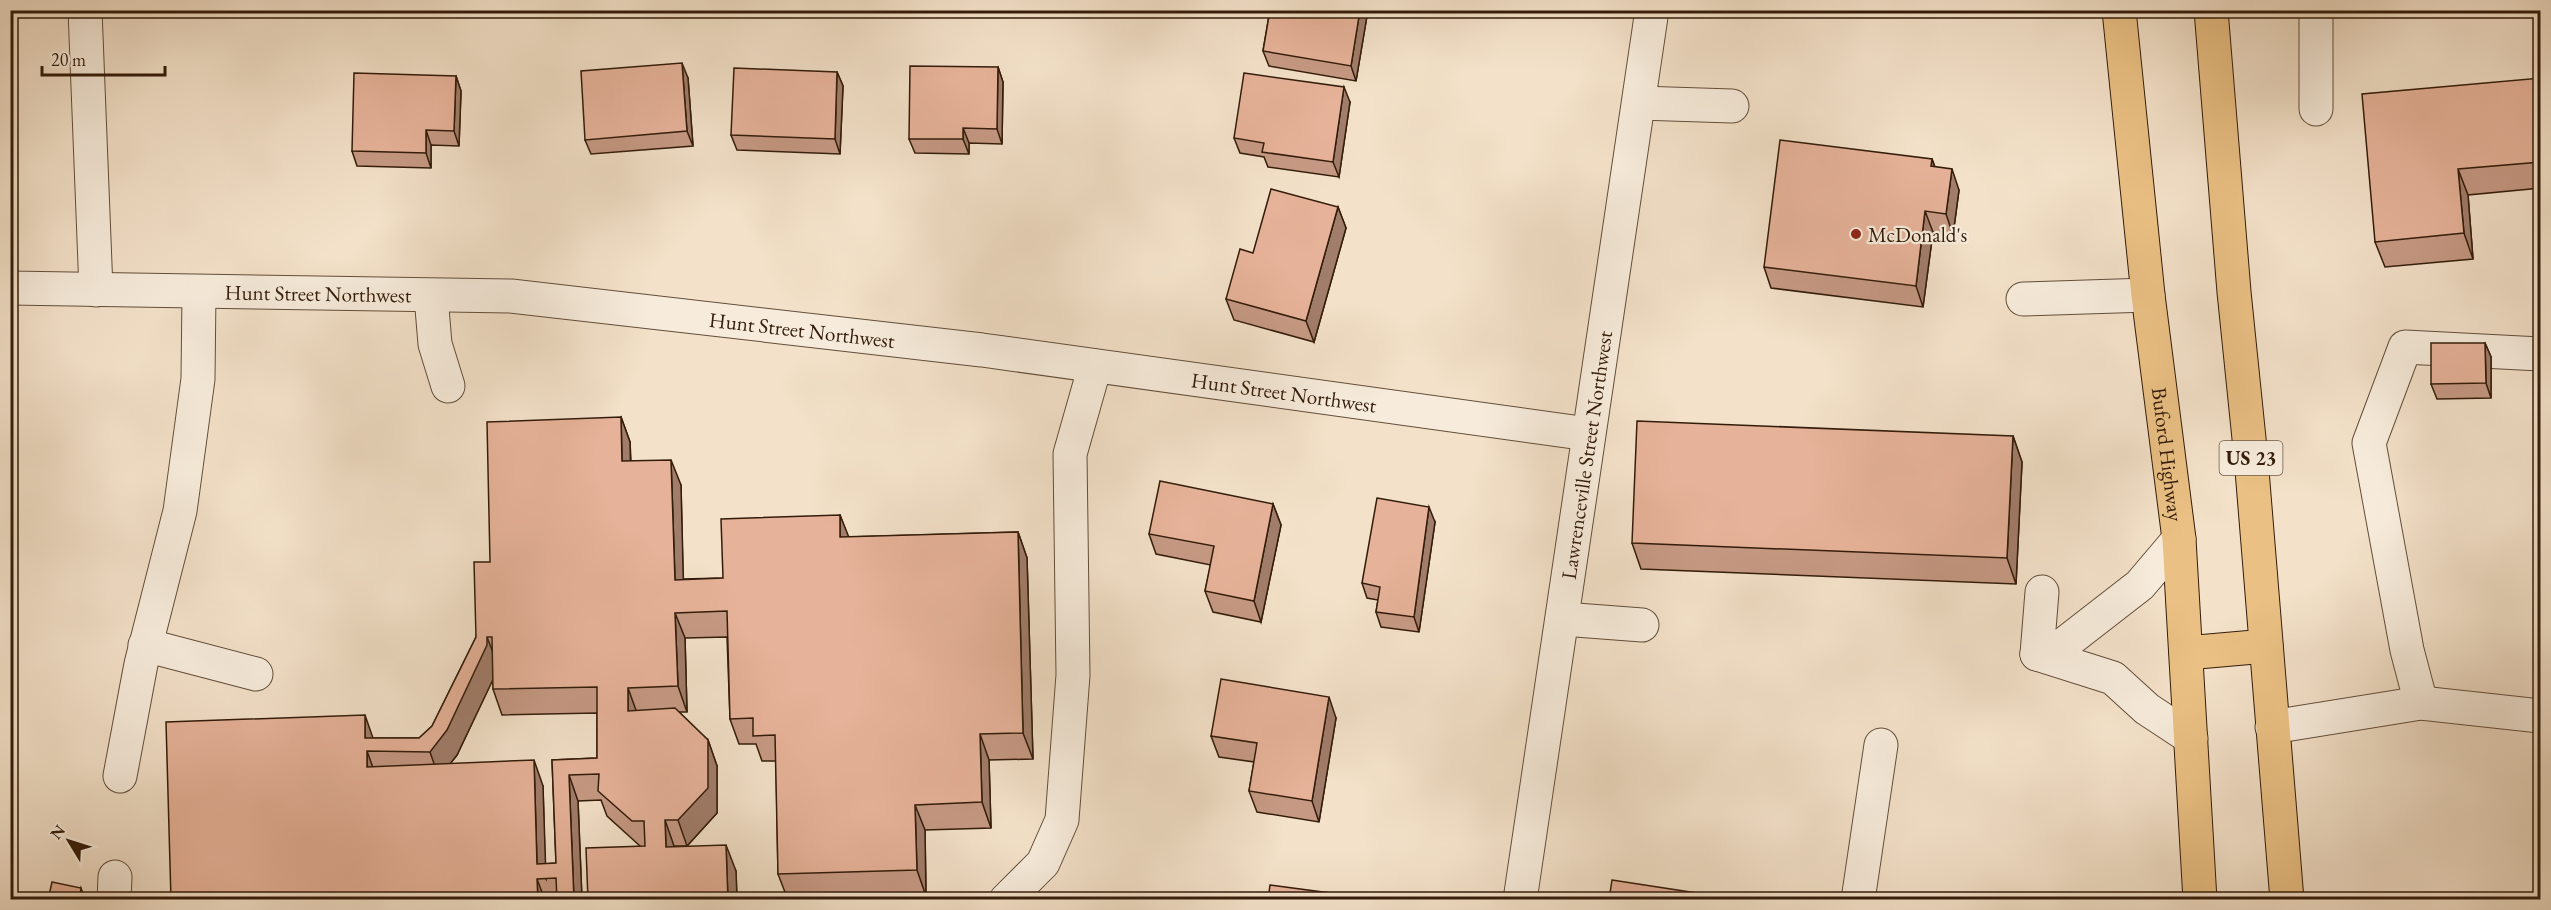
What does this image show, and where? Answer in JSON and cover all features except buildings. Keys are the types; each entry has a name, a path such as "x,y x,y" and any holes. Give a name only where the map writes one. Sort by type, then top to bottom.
{"main road":[{"name":"Buford Highway","path":"2119,10 2148,295 2179,539 2200,900"},
{"name":"US 23","path":"2211,10 2286,900"},
{"path":"2186,653 2266,646"}],"street":[{"path":"85,10 96,290"},
{"name":"Lawrenceville Street Northwest","path":"1520,900 1652,10"},
{"path":"2316,10 2316,109"},
{"path":"1639,103 1732,106"},
{"name":"Hunt Street Northwest","path":"10,288 511,296 982,350 1588,434"},
{"path":"120,777 145,645 180,511 198,379 199,292"},
{"path":"2023,299 2148,295"},
{"path":"431,296 435,344 448,386"},
{"path":"2421,703 2407,650 2369,443 2404,347 2541,354"},
{"path":"1006,900 1043,863 1062,820 1073,675 1070,454 1095,366"},
{"path":"2037,654 2064,644 2140,585 2179,539"},
{"path":"2037,654 2042,592"},
{"path":"1563,619 1642,625"},
{"path":"145,645 256,674"},
{"path":"2037,654 2113,678 2147,709 2191,738"},
{"path":"2272,727 2421,703 2541,716"},
{"path":"1858,900 1881,746"}],"place":[{"name":"McDonald's","path":"1856,234"}]}
